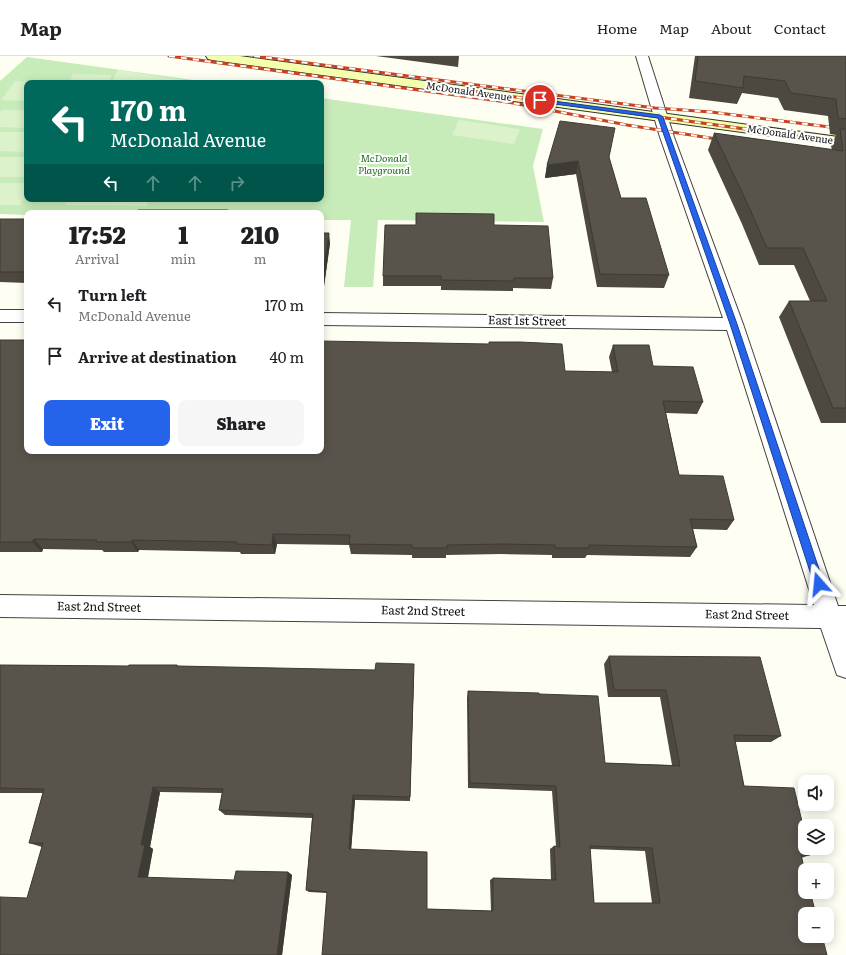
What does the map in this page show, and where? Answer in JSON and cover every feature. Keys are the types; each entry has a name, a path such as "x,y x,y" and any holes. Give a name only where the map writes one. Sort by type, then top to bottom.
{"main road":[{"name":"McDonald Avenue","path":"212,56 846,142"}],"street":[{"path":"642,56 660,117 838,617 846,666"},
{"path":"0,316 24,316"},
{"name":"East 1st Street","path":"324,319 734,324"},
{"name":"East 2nd Street","path":"0,606 838,617"}],"green space":[{"name":"McDonald Playground","path":"27,57 193,80 24,80 24,202 324,202 324,98 543,129 533,166 544,222 378,220 373,287 344,287 351,220 324,220 324,210 24,210 24,215 0,214 0,81"},
{"path":"118,70 183,80 113,80"},
{"path":"73,74 112,75 110,80 70,80"},
{"path":"15,81 24,81 24,101 1,100"},
{"path":"2,110 24,110 24,128 0,127 0,112"},
{"path":"459,120 520,129 514,144 452,135"},
{"path":"0,132 24,132 24,152 0,151"},
{"path":"0,157 24,157 24,177 0,177"},
{"path":"0,183 24,183 24,198 20,205 0,205"},
{"path":"66,202 148,202 147,206 65,205"}],"building":[{"path":"698,56 846,56 846,119 838,118 836,99 791,93 785,81 744,76 743,88 695,81"},
{"path":"560,121 615,128 609,157 621,198 646,198 669,275 600,274 578,161 547,165"},
{"path":"840,129 846,129 846,408 833,408 789,301 827,301 803,248 767,248 714,133 843,151"},
{"path":"416,213 494,214 494,225 548,226 553,278 514,278 514,281 441,280 441,276 383,276 385,225 416,225"},
{"path":"0,219 24,219 24,272 0,272"},
{"path":"324,233 329,233 324,268"},
{"path":"0,340 24,340 24,454 324,454 324,341 489,344 489,342 520,342 562,344 565,371 618,372 613,345 649,345 653,366 693,367 703,402 663,401 679,475 723,476 734,520 690,519 697,547 589,545 589,548 555,548 555,545 503,544 447,545 447,548 412,548 412,545 349,544 350,535 273,534 272,545 237,544 237,542 132,540 131,542 96,542 97,540 34,539 32,542 0,542"},
{"path":"609,656 760,657 781,736 734,735 744,786 794,788 798,811 800,811 801,819 798,819 798,855 801,855 803,863 798,863 798,899 812,899 814,907 798,907 798,943 824,943 827,955 322,955 327,892 306,890 313,814 219,810 223,789 153,787 141,845 145,845 138,877 234,880 236,871 288,872 277,955 0,955 0,897 27,898 43,843 29,843 44,789 0,788 0,665 177,665 375,670 376,663 414,664 410,797 353,795 349,849 427,852 427,909 493,911 493,878 556,880 554,846 560,847 556,786 470,783 468,691 598,696 605,763 680,766 666,690 614,690","holes":["590,846 652,848 660,903 594,903"]}],"railway":[{"path":"169,56 513,103 627,125 723,140"},
{"path":"254,56 655,108 711,112 846,129"},
{"path":"457,89 846,143"}],"route":[{"path":"540,100 660,117 734,324 819,584"}]}
